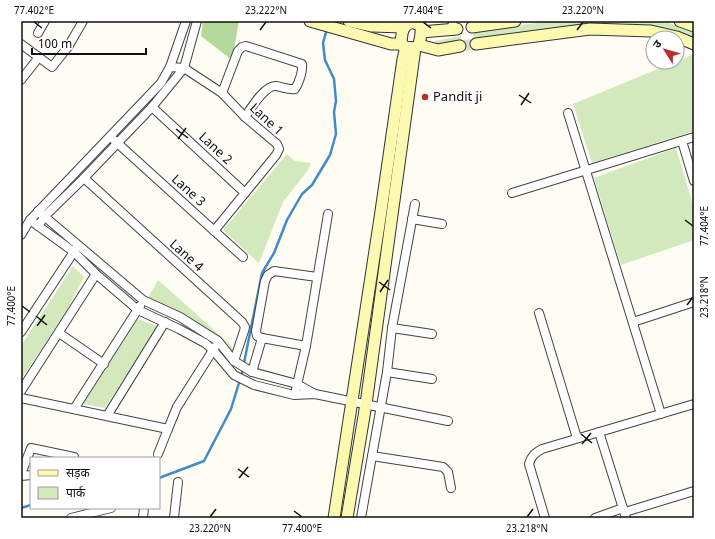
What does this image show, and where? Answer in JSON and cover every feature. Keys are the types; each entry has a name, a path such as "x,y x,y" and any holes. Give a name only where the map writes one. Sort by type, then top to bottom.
{"main road":[{"path":"349,21 371,26 414,25 454,27"},
{"path":"472,26 515,21"},
{"path":"680,21 694,26"},
{"path":"313,22 391,44 438,50 460,46"},
{"path":"347,518 366,404 410,46 414,25"},
{"path":"410,46 401,32 414,25"},
{"path":"476,44 590,29 651,31 678,37 694,44"},
{"path":"334,518 403,59 410,46"}],"street":[{"path":"38,33 45,21"},
{"path":"21,44 52,67 68,47 83,21"},
{"path":"38,226 41,214 110,136 160,83 170,67 186,21"},
{"path":"22,233 30,220 41,214 84,178 152,106 184,68 197,21"},
{"path":"222,94 238,51 242,47 246,46 302,64 295,89 291,90 275,86 270,87 245,117"},
{"path":"21,80 39,57"},
{"path":"170,67 184,68"},
{"name":"Lane 1","path":"184,68 222,94 245,117 277,144 279,149 276,155 214,231"},
{"name":"Lane 2","path":"152,106 245,192"},
{"path":"568,113 661,414"},
{"name":"Lane 3","path":"110,136 242,257"},
{"path":"512,193 694,137"},
{"path":"682,141 694,181"},
{"name":"Lane 4","path":"84,178 242,322 245,327 237,363"},
{"path":"361,518 387,372 392,328 415,204"},
{"path":"41,214 76,248 143,300 180,316 218,341 237,363 250,371 297,384 315,394"},
{"path":"294,395 306,346 328,214"},
{"path":"412,219 442,224"},
{"path":"30,220 76,248 96,274 138,310 205,343 213,350 234,375 244,381 294,395 315,394 448,421"},
{"path":"22,328 76,248"},
{"path":"306,346 262,338 257,336 256,331 265,281 268,275 274,271 317,277"},
{"path":"21,391 96,274"},
{"path":"74,409 104,364 143,300"},
{"path":"633,322 694,302"},
{"path":"539,313 577,438"},
{"path":"107,416 165,322"},
{"path":"392,328 432,334"},
{"path":"59,333 104,364"},
{"path":"250,371 262,338"},
{"path":"158,454 177,407 218,341"},
{"path":"387,372 432,379"},
{"path":"21,398 168,429"},
{"path":"545,518 530,464 531,458 534,454 542,449 577,438 694,404"},
{"path":"599,432 625,513"},
{"path":"21,475 31,448 74,457"},
{"path":"372,456 443,467 448,472 451,488"},
{"path":"174,518 178,482"},
{"path":"595,518 625,513 694,491"},
{"path":"71,518 107,509"}],"green space":[{"path":"203,21 239,21 232,60 201,36"},
{"path":"551,21 661,21 694,30 694,38 685,36 685,30 661,30 623,23 474,40 473,32"},
{"path":"461,36 461,42 435,45 435,41"},
{"path":"694,54 694,131 592,163 573,104 655,70 685,70 685,58"},
{"path":"676,148 694,208 694,240 621,265 594,178"},
{"path":"287,154 295,161 311,163 308,170 283,202 259,263 223,230"},
{"path":"73,266 84,277 68,308 21,380 21,346"},
{"path":"158,280 232,346 232,355 217,342 145,303"},
{"path":"138,319 157,326 105,408 83,404"}],"waterway":[{"path":"160,478 204,461 231,409 242,373 262,273 274,253 287,220 302,194 312,185 330,155 336,134 334,112 336,101 334,79 325,60 323,43 327,29"},
{"path":"21,508 30,505"}],"tunnel":[{"path":"460,46 476,44"}],"place":[{"name":"Pandit ji","path":"425,97"}]}
